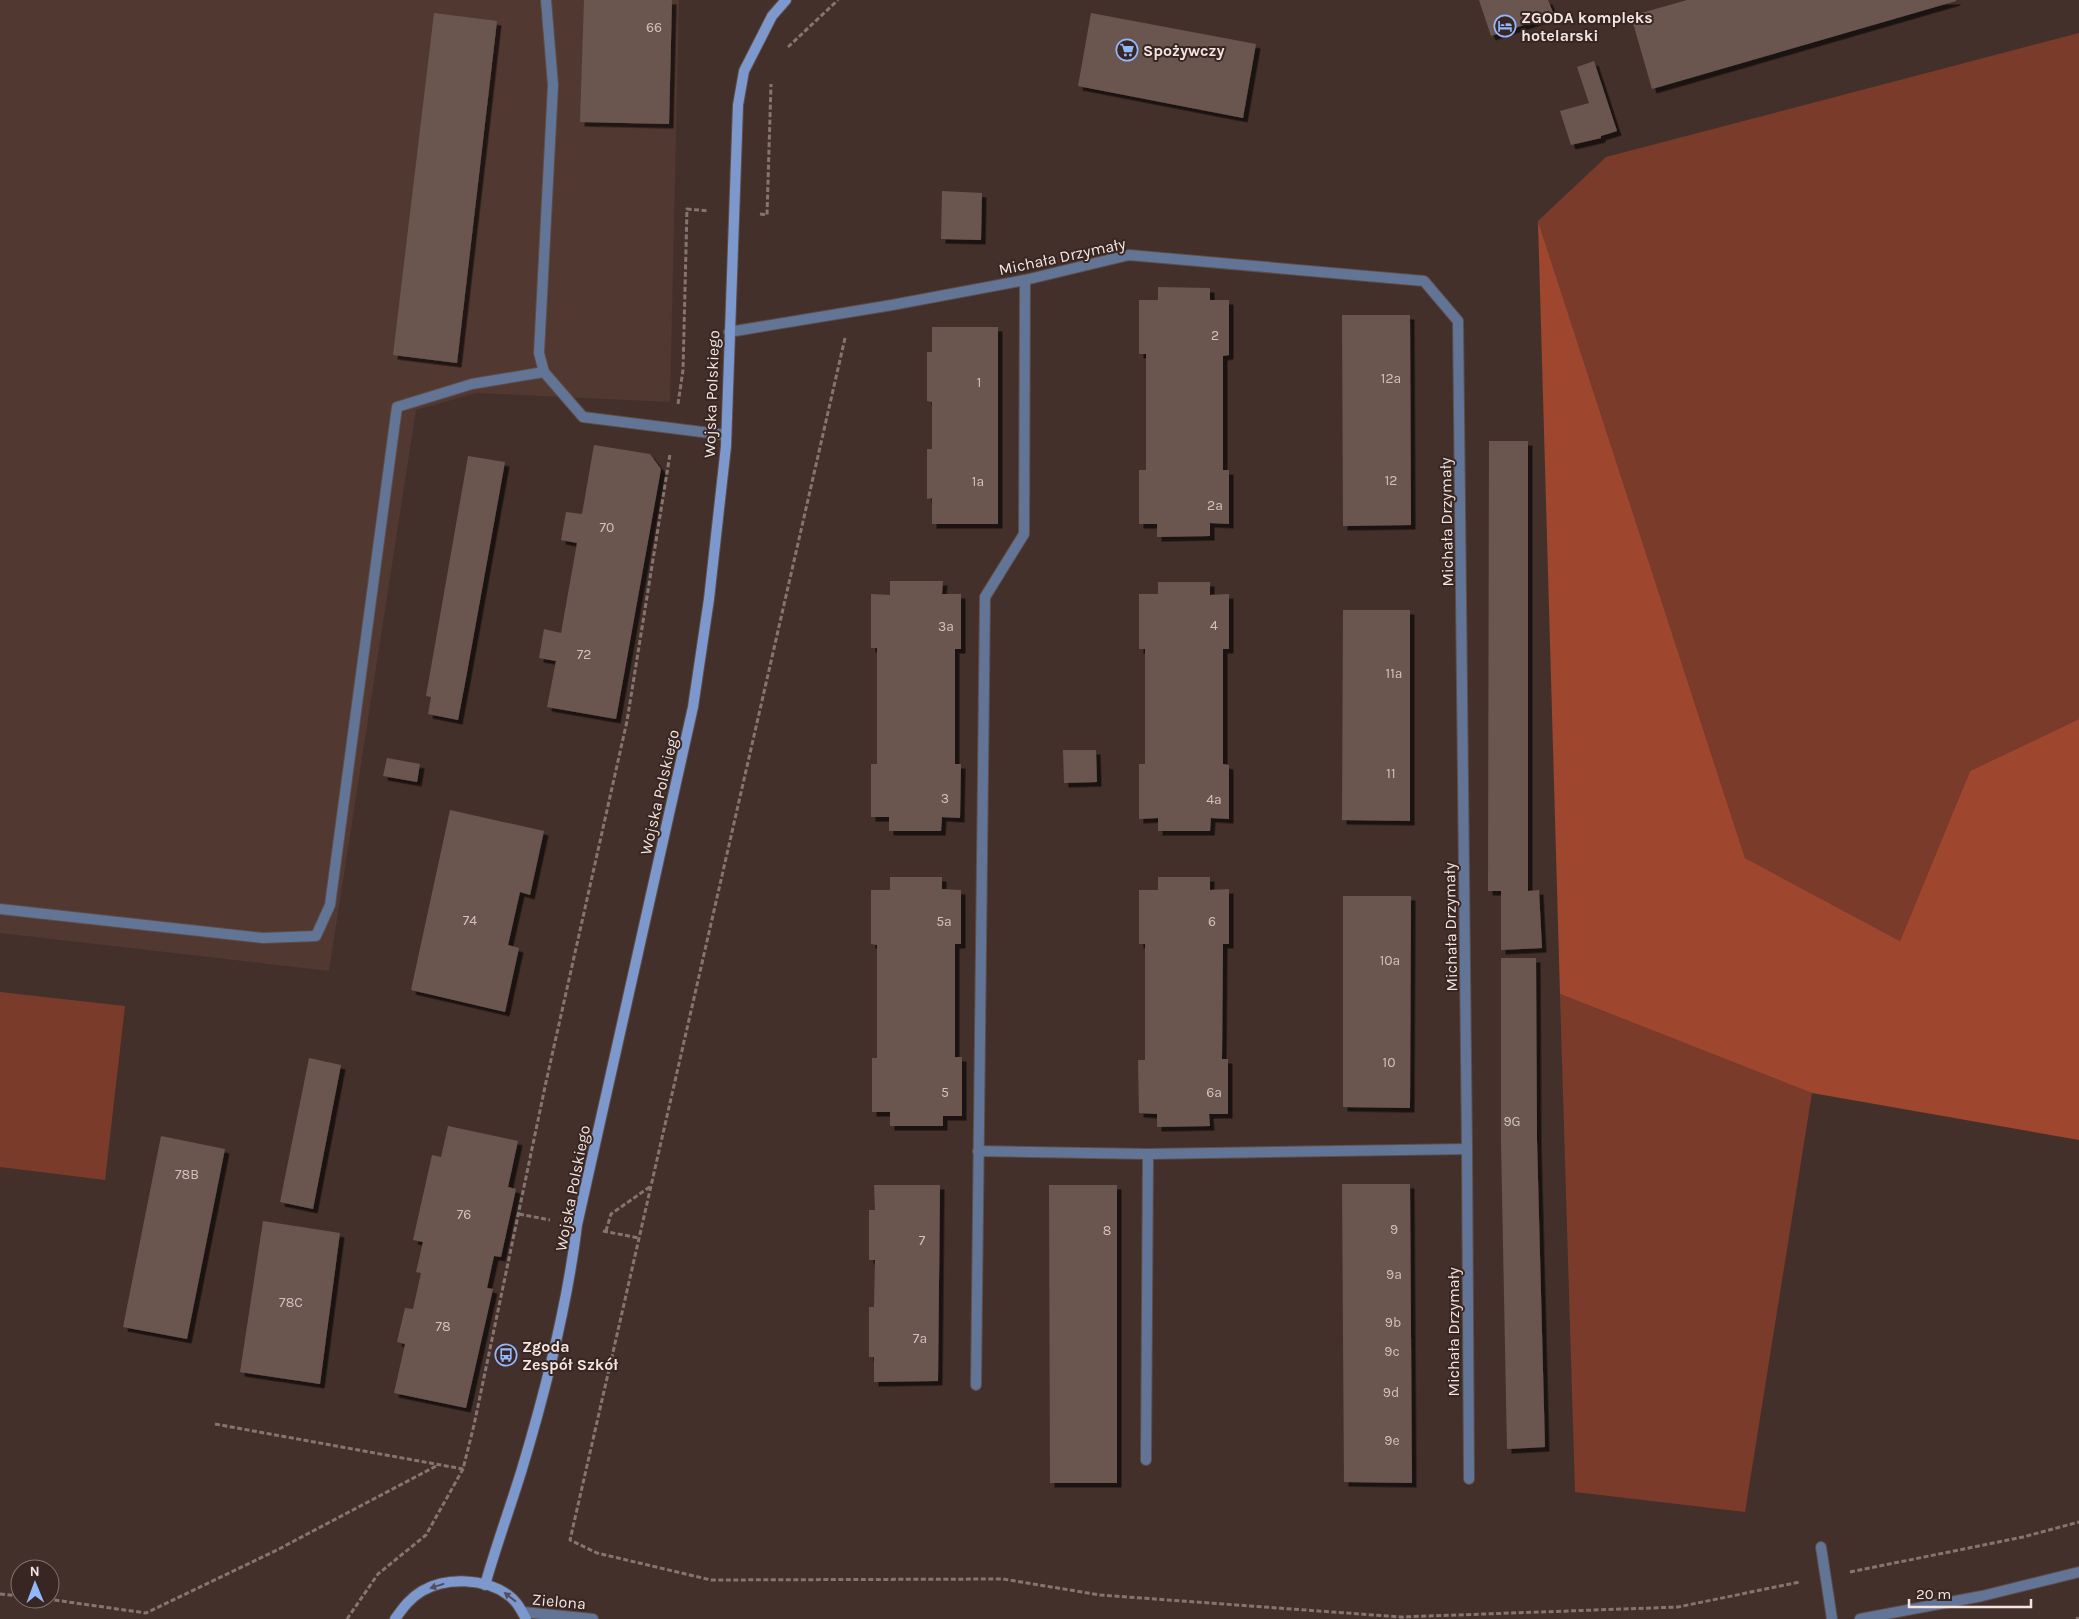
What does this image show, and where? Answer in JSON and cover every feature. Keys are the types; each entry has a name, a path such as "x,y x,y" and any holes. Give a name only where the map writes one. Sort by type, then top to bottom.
{"street":[{"path":"546,0 553,85 539,352 544,372 583,417 726,436"},
{"name":"Wojska Polskiego","path":"485,1585 522,1470 550,1366 570,1278 577,1225 693,707 709,600 726,436 738,105 744,70 772,16 786,0"},
{"name":"Michała Drzymały","path":"729,332 1025,280 1129,255 1424,281 1458,321 1469,1479"},
{"path":"976,1384 985,597 1024,534 1025,280"},
{"path":"0,909 263,938 316,936 330,905 396,407 472,384 544,372"},
{"path":"978,1151 1148,1154 1467,1149"},
{"path":"1146,1460 1148,1154"},
{"path":"1821,1547 1832,1619"},
{"path":"1860,1619 1982,1596 2079,1572"},
{"path":"395,1619 406,1603 423,1590 441,1584 461,1581 485,1585 507,1594 518,1604 525,1616"},
{"name":"Zielona","path":"525,1616 593,1619"}],"path":[{"path":"784,50 838,0"},
{"path":"767,215 772,78"},
{"path":"347,1619 378,1574 426,1535 463,1469 546,1082 627,721 684,370 687,209"},
{"path":"852,311 570,1540 597,1553 711,1580 1003,1579 1100,1595 1402,1618 1678,1607 2023,1537 2079,1522"},
{"path":"640,1238 606,1231 611,1214 651,1186"},
{"path":"215,1424 463,1469"},
{"path":"60,1601 146,1613 278,1550 438,1465"}],"shaded area":[{"path":"0,0 679,0 670,402 476,393 416,410 329,971 0,933"},
{"path":"2079,33 2079,719 1970,771 1900,941 1745,858 1538,221 1606,157"},
{"path":"1538,221 1745,858 1900,941 1970,771 2079,719 2079,1140 1812,1093 1560,994"},
{"path":"0,992 125,1006 105,1180 0,1167"},
{"path":"1560,994 1812,1093 1745,1512 1575,1492"}],"building":[{"path":"584,0 672,0 669,124 580,122"},
{"name":"ZGODA kompleks hotelarski","path":"1479,0 1548,0 1554,15 1491,36"},
{"path":"1687,0 1956,1 1652,89 1631,16"},
{"path":"434,13 497,21 457,363 393,355"},
{"path":"1091,13 1256,44 1243,118 1078,86"},
{"path":"1594,61 1617,131 1601,136 1601,138 1571,145 1560,111 1589,103 1577,67"},
{"path":"942,191 982,193 981,240 941,239"},
{"path":"1158,287 1210,288 1210,300 1229,300 1229,355 1223,356 1223,470 1229,470 1229,524 1210,523 1210,536 1157,537 1157,524 1139,524 1139,470 1146,470 1146,354 1139,354 1139,300 1158,300"},
{"path":"1342,315 1410,315 1411,525 1343,526"},
{"path":"932,327 998,327 998,524 932,524 932,498 927,499 927,449 932,449 932,402 927,401 927,352 932,352"},
{"path":"1489,441 1528,441 1528,891 1539,890 1542,948 1501,950 1501,891 1488,891"},
{"path":"594,445 650,454 661,469 616,719 547,707 556,661 539,658 544,629 561,633 577,543 561,540 566,512 582,514"},
{"path":"468,456 505,462 458,720 428,714 431,697 426,696"},
{"path":"890,581 943,581 942,594 961,594 961,649 955,649 955,764 961,764 960,818 942,817 941,831 889,831 889,817 871,817 871,764 877,764 877,648 871,648 871,594 890,595"},
{"path":"1158,582 1210,582 1210,595 1229,594 1229,649 1223,649 1223,764 1229,765 1229,819 1211,818 1210,831 1158,831 1158,818 1139,819 1139,764 1145,764 1145,649 1139,649 1139,594 1158,594"},
{"path":"1343,610 1410,610 1410,821 1342,820"},
{"path":"1063,750 1096,750 1097,782 1064,783"},
{"path":"387,758 420,764 417,782 383,776"},
{"path":"450,810 544,831 530,895 520,892 508,945 519,948 505,1012 411,990"},
{"path":"890,877 942,877 942,889 961,890 961,944 955,944 955,1057 962,1057 962,1116 943,1116 943,1126 890,1126 890,1112 872,1112 872,1058 877,1058 877,945 871,944 871,890 890,890"},
{"path":"1158,877 1210,877 1210,890 1229,889 1229,944 1223,944 1222,1059 1228,1059 1228,1114 1209,1114 1210,1126 1157,1127 1157,1114 1139,1113 1138,1060 1145,1060 1145,944 1139,944 1139,890 1158,890"},
{"path":"1343,896 1411,896 1410,1108 1343,1107"},
{"path":"1501,958 1536,958 1537,1140 1545,1447 1507,1449 1501,1142"},
{"path":"309,1058 341,1065 313,1209 280,1202"},
{"path":"448,1126 518,1141 508,1187 516,1189 501,1257 494,1256 487,1288 493,1289 466,1408 394,1393 405,1344 397,1342 405,1308 413,1309 421,1273 416,1272 423,1242 413,1240 432,1155 441,1157"},
{"path":"161,1136 225,1149 187,1339 123,1327"},
{"path":"1342,1184 1410,1184 1412,1483 1344,1482"},
{"path":"874,1185 940,1185 938,1381 874,1382 874,1357 869,1357 869,1307 874,1307 875,1260 869,1260 869,1210 875,1210"},
{"path":"1049,1185 1117,1185 1117,1483 1050,1483"},
{"path":"263,1221 340,1233 320,1384 240,1372"}],"place":[{"name":"ZGODA kompleks hotelarski","path":"1505,26"},
{"name":"Spożywczy","path":"1127,50"},
{"name":"Zgoda Zespół Szkół","path":"506,1355"}]}
